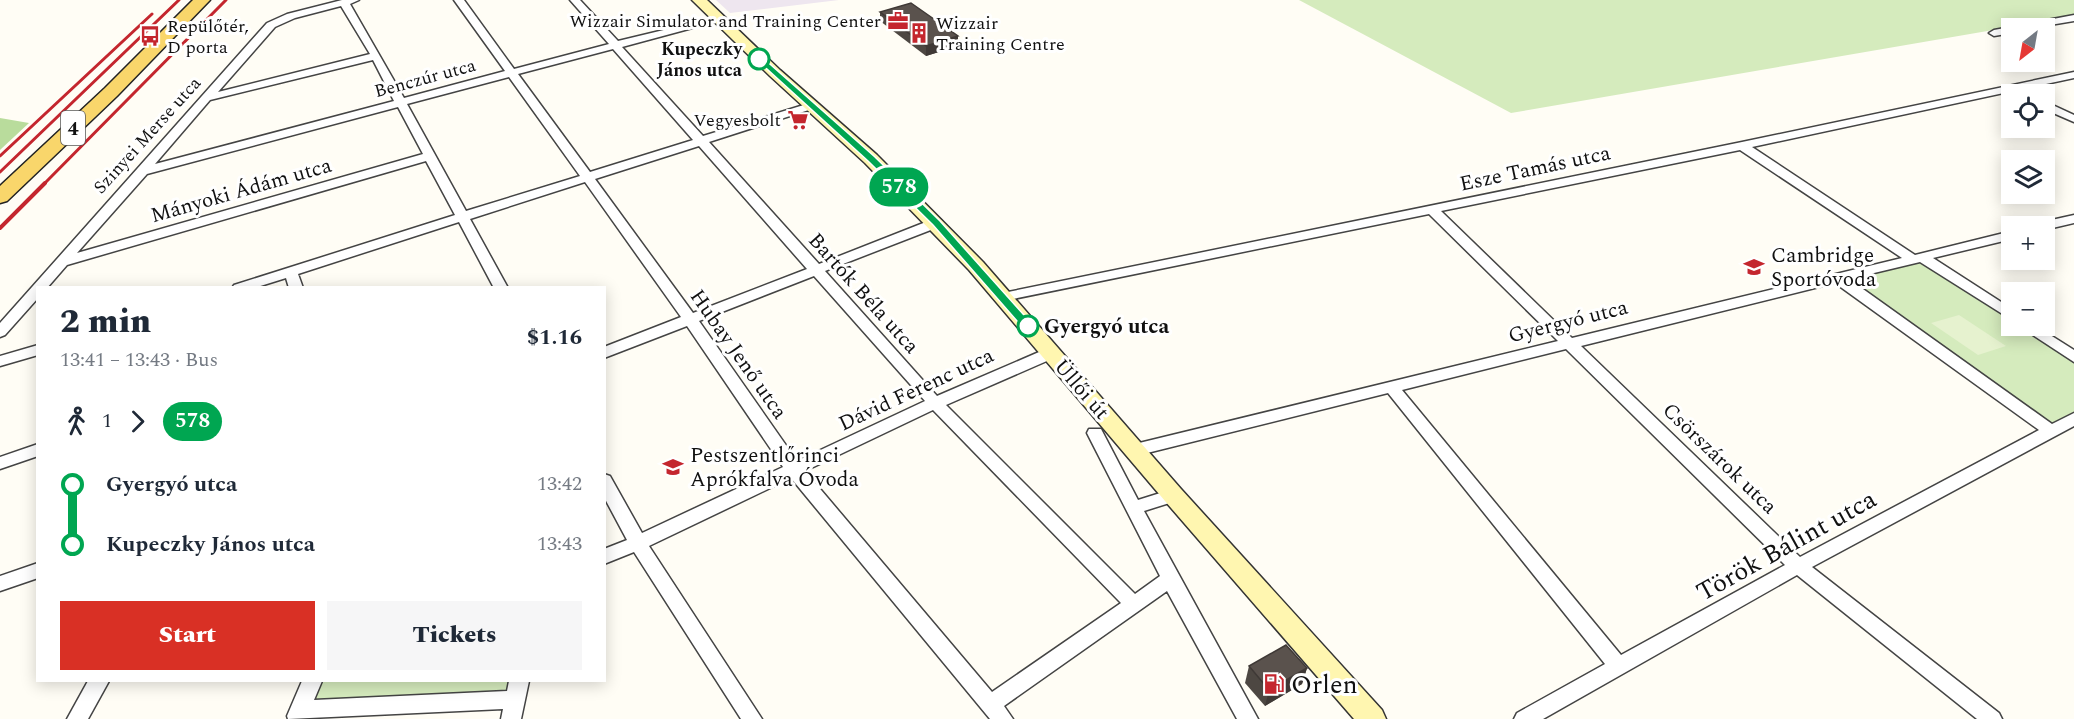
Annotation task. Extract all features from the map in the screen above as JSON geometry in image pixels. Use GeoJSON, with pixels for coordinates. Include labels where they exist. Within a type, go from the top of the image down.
{"type":"FeatureCollection","features":[{"type":"Feature","properties":{"kind":"main road","name":"4"},"geometry":{"type":"LineString","coordinates":[[0,185],[193,0]]}},
{"type":"Feature","properties":{"kind":"main road","name":"4"},"geometry":{"type":"LineString","coordinates":[[0,197],[202,0]]}},
{"type":"Feature","properties":{"kind":"main road","name":"Üllői út"},"geometry":{"type":"LineString","coordinates":[[699,0],[811,106],[871,159],[936,223],[1372,719]]}},
{"type":"Feature","properties":{"kind":"street","name":"Hubay Jenő utca"},"geometry":{"type":"LineString","coordinates":[[459,0],[690,320],[794,470],[997,711]]}},
{"type":"Feature","properties":{"kind":"street","name":"Bartók Béla utca"},"geometry":{"type":"LineString","coordinates":[[575,0],[935,403],[1133,604]]}},
{"type":"Feature","properties":{"kind":"street","name":"Szinyei Merse utca"},"geometry":{"type":"LineString","coordinates":[[41,286],[272,25],[291,16],[349,1]]}},
{"type":"Feature","properties":{"kind":"street"},"geometry":{"type":"LineString","coordinates":[[349,1],[376,56],[500,286]]}},
{"type":"Feature","properties":{"kind":"street","name":"Benczúr utca"},"geometry":{"type":"LineString","coordinates":[[142,171],[718,18]]}},
{"type":"Feature","properties":{"kind":"street"},"geometry":{"type":"LineString","coordinates":[[2055,21],[2074,18]]}},
{"type":"Feature","properties":{"kind":"street"},"geometry":{"type":"LineString","coordinates":[[1994,33],[2001,32]]}},
{"type":"Feature","properties":{"kind":"street"},"geometry":{"type":"LineString","coordinates":[[207,98],[376,56]]}},
{"type":"Feature","properties":{"kind":"street","name":"Esze Tamás utca"},"geometry":{"type":"LineString","coordinates":[[2032,84],[2074,75]]}},
{"type":"Feature","properties":{"kind":"street","name":"Esze Tamás utca"},"geometry":{"type":"LineString","coordinates":[[1003,297],[1742,146],[2001,91]]}},
{"type":"Feature","properties":{"kind":"street"},"geometry":{"type":"LineString","coordinates":[[246,286],[811,106]]}},
{"type":"Feature","properties":{"kind":"street"},"geometry":{"type":"LineString","coordinates":[[2055,110],[2074,119]]}},
{"type":"Feature","properties":{"kind":"street"},"geometry":{"type":"LineString","coordinates":[[1742,146],[2001,309]]}},
{"type":"Feature","properties":{"kind":"street","name":"Mányoki Ádám utca"},"geometry":{"type":"LineString","coordinates":[[62,262],[430,156]]}},
{"type":"Feature","properties":{"kind":"street","name":"Csörszárok utca"},"geometry":{"type":"LineString","coordinates":[[1432,210],[1798,566],[1992,719]]}},
{"type":"Feature","properties":{"kind":"street"},"geometry":{"type":"LineString","coordinates":[[2055,223],[2074,219]]}},
{"type":"Feature","properties":{"kind":"street"},"geometry":{"type":"LineString","coordinates":[[606,351],[936,223]]}},
{"type":"Feature","properties":{"kind":"street","name":"Gyergyó utca"},"geometry":{"type":"LineString","coordinates":[[1135,450],[2001,238]]}},
{"type":"Feature","properties":{"kind":"street"},"geometry":{"type":"LineString","coordinates":[[291,272],[295,286]]}},
{"type":"Feature","properties":{"kind":"street"},"geometry":{"type":"LineString","coordinates":[[1838,278],[2051,431]]}},
{"type":"Feature","properties":{"kind":"street","name":"Szinyei Merse utca"},"geometry":{"type":"LineString","coordinates":[[0,332],[36,291]]}},
{"type":"Feature","properties":{"kind":"street"},"geometry":{"type":"LineString","coordinates":[[2041,336],[2074,357]]}},
{"type":"Feature","properties":{"kind":"street"},"geometry":{"type":"LineString","coordinates":[[0,362],[36,351]]}},
{"type":"Feature","properties":{"kind":"street","name":"Dávid Ferenc utca"},"geometry":{"type":"LineString","coordinates":[[606,556],[935,403],[1051,353]]}},
{"type":"Feature","properties":{"kind":"street"},"geometry":{"type":"LineString","coordinates":[[1390,386],[1618,666]]}},
{"type":"Feature","properties":{"kind":"street","name":"Török Bálint utca"},"geometry":{"type":"LineString","coordinates":[[1524,719],[1798,566],[2074,419]]}},
{"type":"Feature","properties":{"kind":"street"},"geometry":{"type":"LineString","coordinates":[[1095,433],[1170,579],[1248,719]]}},
{"type":"Feature","properties":{"kind":"street"},"geometry":{"type":"LineString","coordinates":[[0,463],[36,451]]}},
{"type":"Feature","properties":{"kind":"street"},"geometry":{"type":"LineString","coordinates":[[606,484],[638,543],[752,719]]}},
{"type":"Feature","properties":{"kind":"street"},"geometry":{"type":"LineString","coordinates":[[1135,507],[1173,495]]}},
{"type":"Feature","properties":{"kind":"street"},"geometry":{"type":"LineString","coordinates":[[0,584],[36,571]]}},
{"type":"Feature","properties":{"kind":"street"},"geometry":{"type":"LineString","coordinates":[[997,711],[1133,604],[1170,579]]}},
{"type":"Feature","properties":{"kind":"street"},"geometry":{"type":"LineString","coordinates":[[77,719],[98,682]]}},
{"type":"Feature","properties":{"kind":"street"},"geometry":{"type":"LineString","coordinates":[[312,682],[298,715],[514,707]]}},
{"type":"Feature","properties":{"kind":"shaded area"},"geometry":{"type":"Polygon","coordinates":[[[716,0],[839,0],[730,13],[716,0]]]}},
{"type":"Feature","properties":{"kind":"green space"},"geometry":{"type":"Polygon","coordinates":[[[1299,0],[2074,0],[2074,16],[2055,19],[2001,18],[2001,29],[1511,113],[1299,0]]]}},
{"type":"Feature","properties":{"kind":"green space"},"geometry":{"type":"Polygon","coordinates":[[[0,118],[29,123],[0,150],[0,118]]]}},
{"type":"Feature","properties":{"kind":"green space"},"geometry":{"type":"Polygon","coordinates":[[[1923,258],[2001,309],[2001,336],[2041,336],[2074,357],[2074,419],[2051,431],[1838,278],[1923,258]]]}},
{"type":"Feature","properties":{"kind":"green space"},"geometry":{"type":"Polygon","coordinates":[[[1959,315],[2006,346],[1978,355],[1931,323],[1959,315]]]}},
{"type":"Feature","properties":{"kind":"green space"},"geometry":{"type":"Polygon","coordinates":[[[312,682],[519,682],[516,699],[300,710],[312,682]]]}},
{"type":"Feature","properties":{"kind":"building"},"geometry":{"type":"Polygon","coordinates":[[[911,3],[958,36],[926,46],[880,12],[911,3]]]}},
{"type":"Feature","properties":{"kind":"building"},"geometry":{"type":"Polygon","coordinates":[[[1286,645],[1307,668],[1269,690],[1249,666],[1286,645]]]}},
{"type":"Feature","properties":{"kind":"railway"},"geometry":{"type":"LineString","coordinates":[[0,172],[179,0]]}},
{"type":"Feature","properties":{"kind":"railway"},"geometry":{"type":"LineString","coordinates":[[43,185],[226,0]]}},
{"type":"Feature","properties":{"kind":"railway"},"geometry":{"type":"LineString","coordinates":[[0,156],[152,14]]}},
{"type":"Feature","properties":{"kind":"railway"},"geometry":{"type":"LineString","coordinates":[[0,228],[43,185]]}},
{"type":"Feature","properties":{"kind":"bus line","name":"578"},"geometry":{"type":"LineString","coordinates":[[759,59],[871,159],[936,223],[1028,326]]}},
{"type":"Feature","properties":{"kind":"place","name":"Wizzair Simulator and Training Center"},"geometry":{"type":"Point","coordinates":[898,21]}},
{"type":"Feature","properties":{"kind":"place","name":"Wizzair Training Centre"},"geometry":{"type":"Point","coordinates":[919,33]}},
{"type":"Feature","properties":{"kind":"place","name":"Repülőtér, D porta"},"geometry":{"type":"Point","coordinates":[150,36]}},
{"type":"Feature","properties":{"kind":"place","name":"Kupeczky János utca"},"geometry":{"type":"Point","coordinates":[759,59]}},
{"type":"Feature","properties":{"kind":"place","name":"Vegyesbolt"},"geometry":{"type":"Point","coordinates":[798,120]}},
{"type":"Feature","properties":{"kind":"place","name":"Cambridge Sportóvoda"},"geometry":{"type":"Point","coordinates":[1754,267]}},
{"type":"Feature","properties":{"kind":"place","name":"Gyergyó utca"},"geometry":{"type":"Point","coordinates":[1028,326]}},
{"type":"Feature","properties":{"kind":"place","name":"Pestszentlőrinci Aprókfalva Óvoda"},"geometry":{"type":"Point","coordinates":[673,467]}},
{"type":"Feature","properties":{"kind":"place","name":"Orlen"},"geometry":{"type":"Point","coordinates":[1274,684]}}]}
